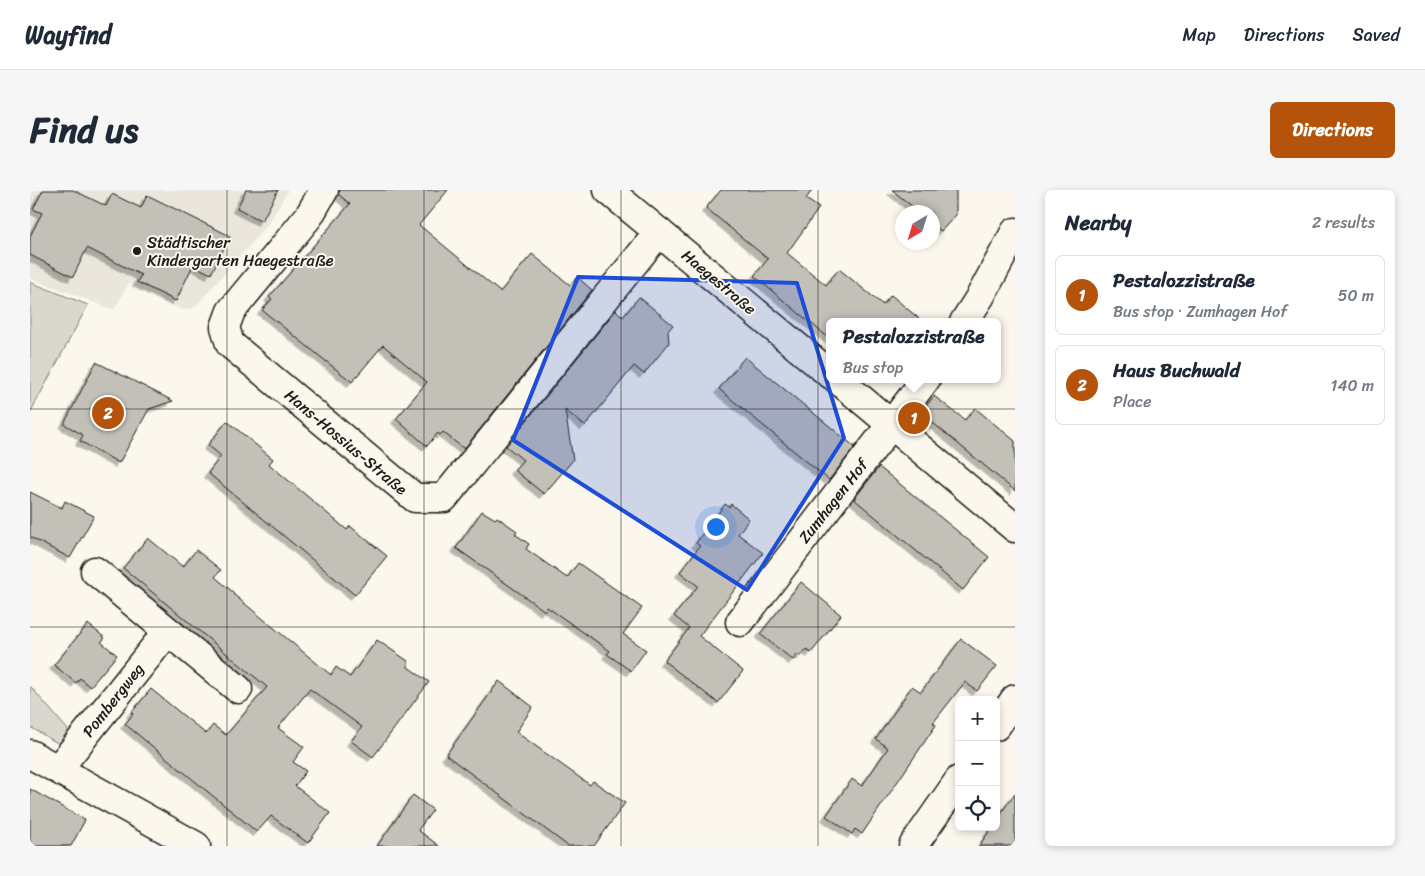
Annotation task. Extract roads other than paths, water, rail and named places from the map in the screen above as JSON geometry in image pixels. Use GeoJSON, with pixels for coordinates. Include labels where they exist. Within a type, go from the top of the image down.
{"type":"FeatureCollection","features":[{"type":"Feature","properties":{"kind":"street","name":"Hans-Hossius-Straße"},"geometry":{"type":"LineString","coordinates":[[324,190],[309,216],[231,311],[225,327],[230,344],[415,498],[444,498],[659,232]]}},
{"type":"Feature","properties":{"kind":"street","name":"Haegestraße"},"geometry":{"type":"LineString","coordinates":[[608,190],[826,371]]}},
{"type":"Feature","properties":{"kind":"street"},"geometry":{"type":"LineString","coordinates":[[967,318],[1015,232]]}},
{"type":"Feature","properties":{"kind":"street"},"geometry":{"type":"LineString","coordinates":[[842,383],[1015,528]]}},
{"type":"Feature","properties":{"kind":"street","name":"Zumhagen Hof"},"geometry":{"type":"LineString","coordinates":[[740,622],[923,383]]}},
{"type":"Feature","properties":{"kind":"street"},"geometry":{"type":"LineString","coordinates":[[95,571],[238,689]]}},
{"type":"Feature","properties":{"kind":"street","name":"Pombergweg"},"geometry":{"type":"LineString","coordinates":[[58,769],[168,632]]}},
{"type":"Feature","properties":{"kind":"street"},"geometry":{"type":"LineString","coordinates":[[1000,720],[1015,699]]}},
{"type":"Feature","properties":{"kind":"street"},"geometry":{"type":"LineString","coordinates":[[30,754],[196,846]]}},
{"type":"Feature","properties":{"kind":"street"},"geometry":{"type":"LineString","coordinates":[[913,846],[955,786]]}},
{"type":"Feature","properties":{"kind":"place","name":"Städtischer Kindergarten Haegestraße"},"geometry":{"type":"Point","coordinates":[137,251]}},
{"type":"Feature","properties":{"kind":"place","name":"Haus Buchwald"},"geometry":{"type":"Point","coordinates":[108,413]}},
{"type":"Feature","properties":{"kind":"place","name":"Pestalozzistraße"},"geometry":{"type":"Point","coordinates":[914,418]}}]}
